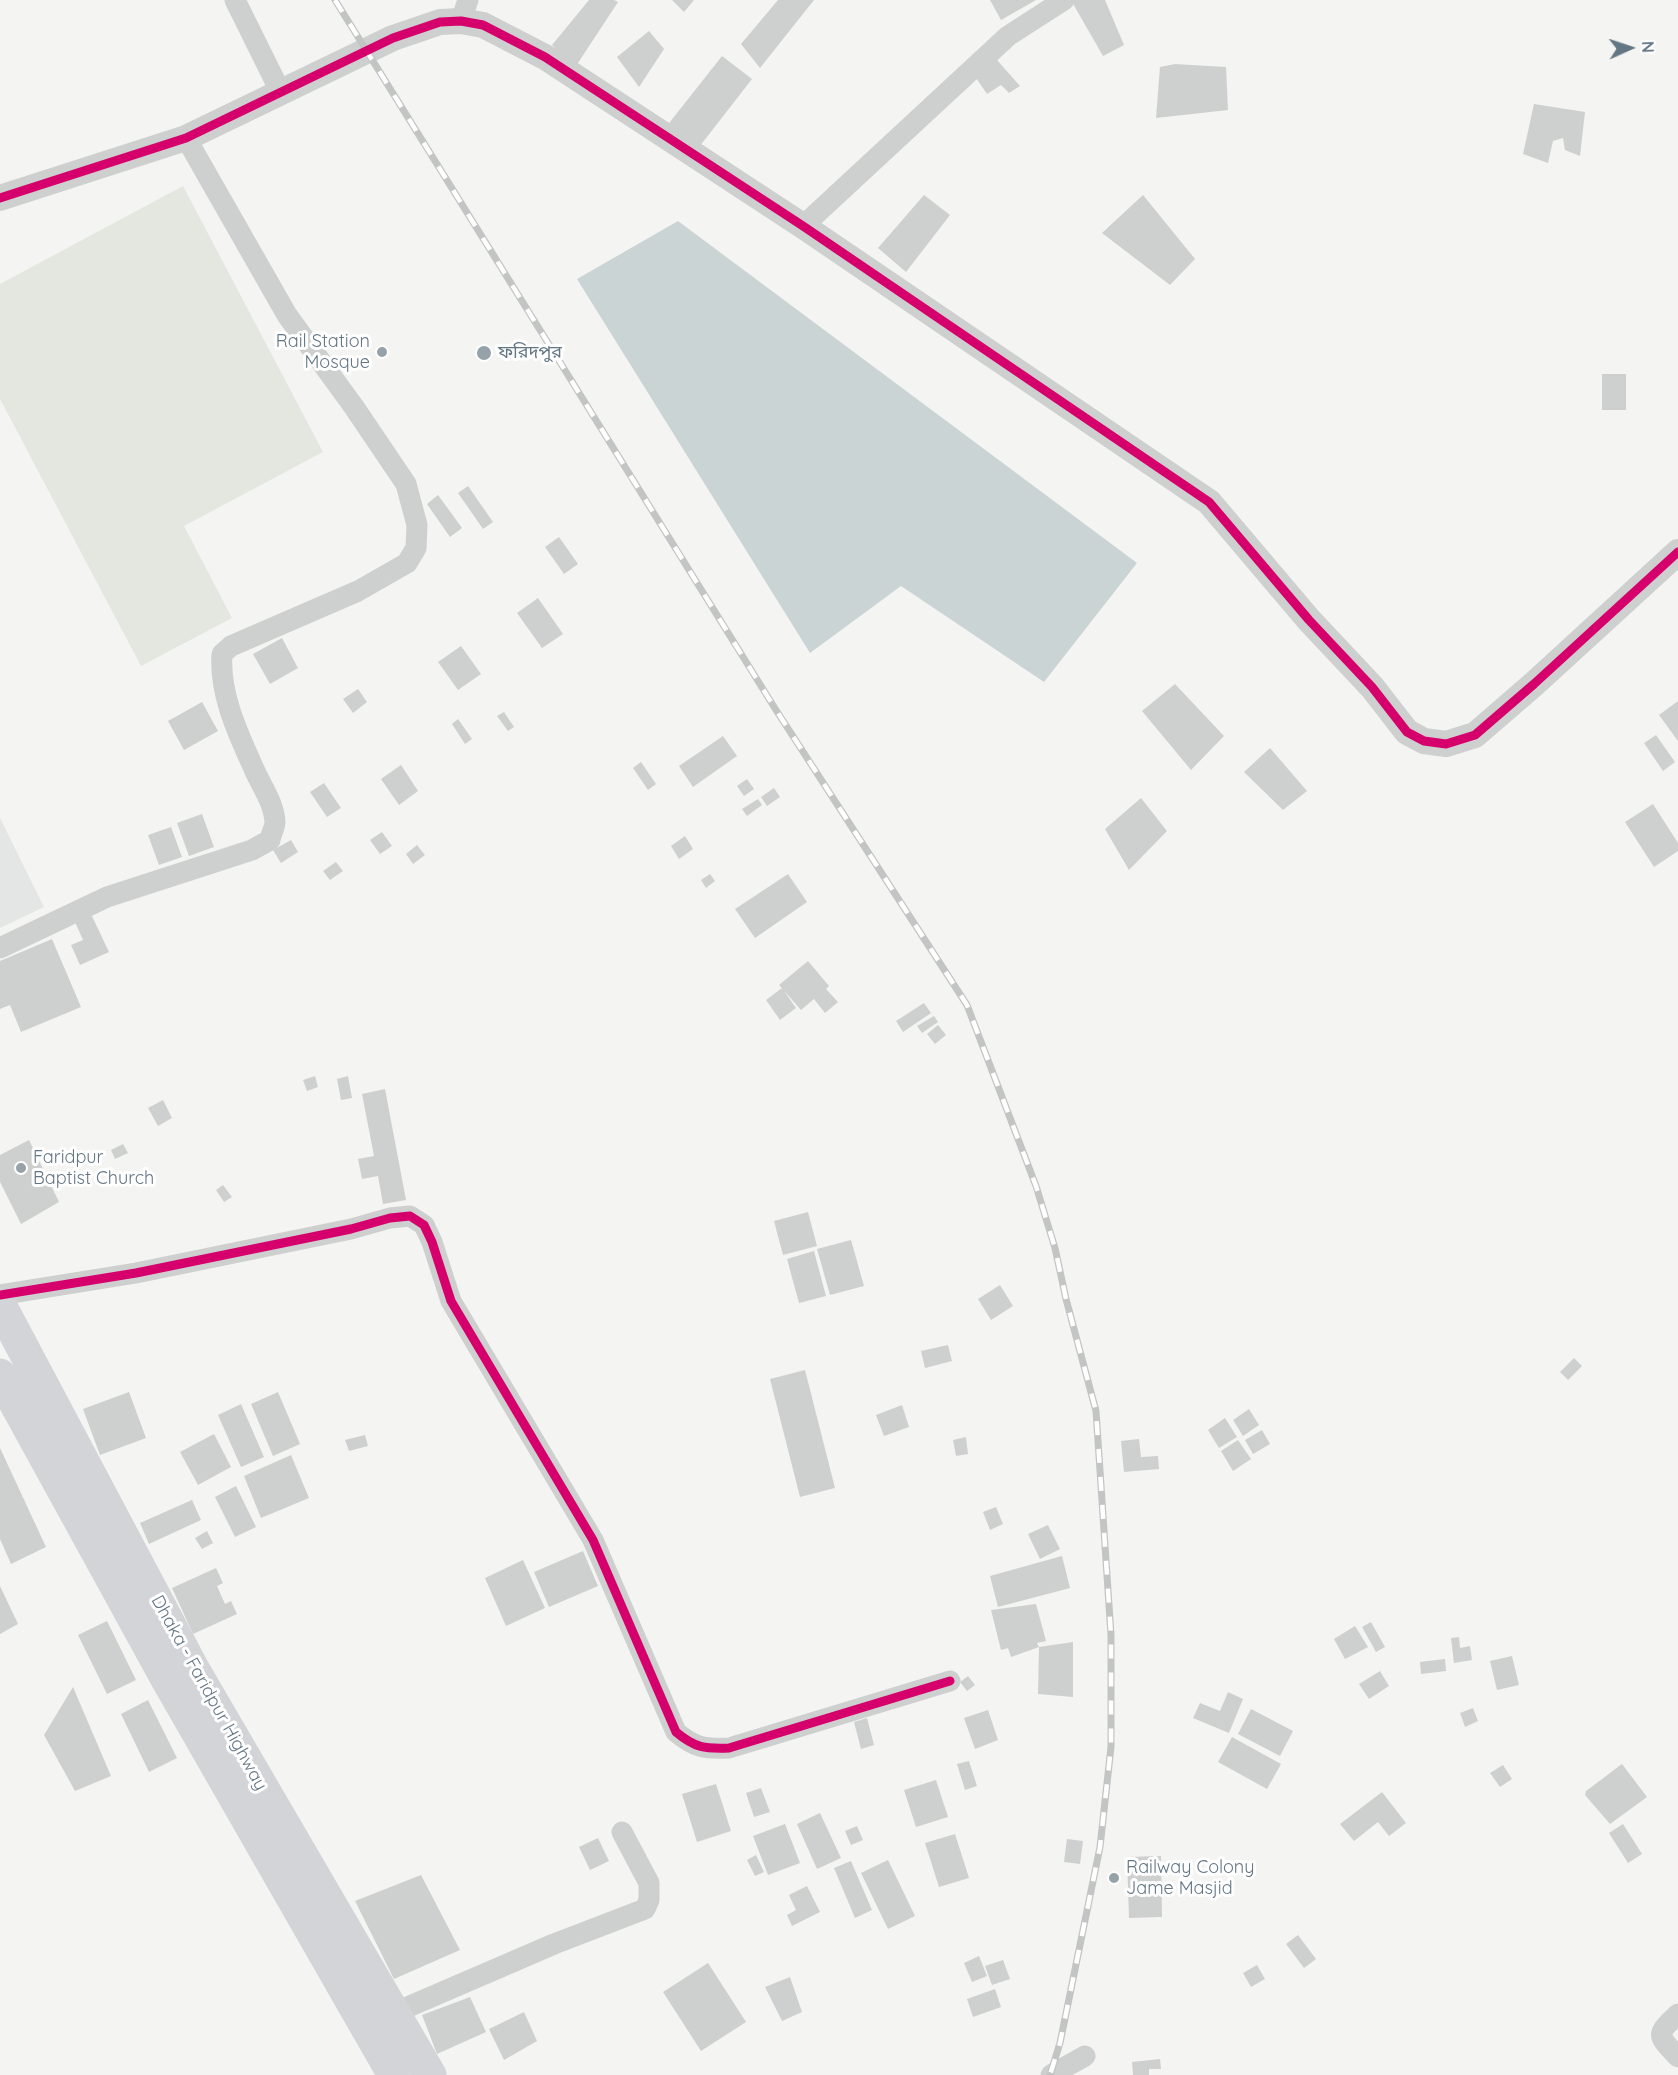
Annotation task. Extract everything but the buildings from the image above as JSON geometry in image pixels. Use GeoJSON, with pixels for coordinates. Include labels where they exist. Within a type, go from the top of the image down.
{"type":"FeatureCollection","features":[{"type":"Feature","properties":{"kind":"highway","name":"Dhaka - Faridpur Highway"},"geometry":{"type":"LineString","coordinates":[[0,1305],[353,1975],[394,2075]]}},
{"type":"Feature","properties":{"kind":"highway","name":"Dhaka - Faridpur Highway"},"geometry":{"type":"LineString","coordinates":[[0,1375],[173,1689],[353,1975],[394,2013],[430,2075]]}},
{"type":"Feature","properties":{"kind":"street"},"geometry":{"type":"LineString","coordinates":[[235,0],[281,93]]}},
{"type":"Feature","properties":{"kind":"street"},"geometry":{"type":"LineString","coordinates":[[803,226],[1008,36],[1064,0]]}},
{"type":"Feature","properties":{"kind":"street"},"geometry":{"type":"LineString","coordinates":[[0,198],[186,138],[345,60],[393,38],[440,22],[465,10],[483,25],[545,57],[803,226],[1209,502],[1309,620],[1372,687],[1407,732],[1424,741],[1446,744],[1475,735],[1678,552]]}},
{"type":"Feature","properties":{"kind":"street"},"geometry":{"type":"LineString","coordinates":[[0,948],[107,897],[252,850],[270,840],[275,822],[269,800],[254,770],[225,696],[221,667],[222,654],[231,646],[358,591],[406,563],[416,548],[417,525],[406,484],[354,407],[287,315],[186,138]]}},
{"type":"Feature","properties":{"kind":"street"},"geometry":{"type":"LineString","coordinates":[[0,1295],[136,1273],[351,1229],[390,1218],[410,1216],[424,1225],[432,1242],[451,1301],[593,1540],[676,1732],[689,1743],[705,1749],[729,1748],[950,1681]]}},
{"type":"Feature","properties":{"kind":"street"},"geometry":{"type":"LineString","coordinates":[[394,2013],[554,1944],[645,1909],[649,1900],[649,1883],[622,1832]]}},
{"type":"Feature","properties":{"kind":"street"},"geometry":{"type":"LineString","coordinates":[[1678,2014],[1660,2033],[1662,2040],[1678,2056]]}},
{"type":"Feature","properties":{"kind":"street"},"geometry":{"type":"LineString","coordinates":[[1051,2075],[1085,2056]]}},
{"type":"Feature","properties":{"kind":"shaded area"},"geometry":{"type":"Polygon","coordinates":[[[183,186],[323,452],[184,526],[232,618],[141,666],[0,399],[0,284],[183,186]]]}},
{"type":"Feature","properties":{"kind":"shaded area"},"geometry":{"type":"Polygon","coordinates":[[[678,221],[1137,563],[1044,682],[901,586],[810,653],[577,279],[678,221]]]}},
{"type":"Feature","properties":{"kind":"shaded area"},"geometry":{"type":"Polygon","coordinates":[[[0,818],[44,907],[0,928],[0,818]]]}},
{"type":"Feature","properties":{"kind":"railway"},"geometry":{"type":"LineString","coordinates":[[335,0],[776,710],[967,1005],[1036,1186],[1055,1248],[1096,1411],[1111,1635],[1111,1747],[1100,1847],[1060,2043],[1050,2075]]}},
{"type":"Feature","properties":{"kind":"cycle path"},"geometry":{"type":"LineString","coordinates":[[0,198],[186,138],[393,38],[440,22],[461,21],[483,25],[545,57],[803,226],[1209,502],[1309,620],[1372,687],[1407,732],[1424,741],[1446,744],[1475,735],[1678,552]]}},
{"type":"Feature","properties":{"kind":"cycle path"},"geometry":{"type":"LineString","coordinates":[[0,1295],[136,1273],[351,1229],[390,1218],[410,1216],[424,1225],[432,1242],[451,1301],[593,1540],[676,1732],[701,1746],[729,1748],[950,1681]]}},
{"type":"Feature","properties":{"kind":"place","name":"Rail Station Mosque"},"geometry":{"type":"Point","coordinates":[382,352]}},
{"type":"Feature","properties":{"kind":"place","name":"ফরিদপুর"},"geometry":{"type":"Point","coordinates":[484,353]}},
{"type":"Feature","properties":{"kind":"place","name":"Faridpur Baptist Church"},"geometry":{"type":"Point","coordinates":[21,1168]}},
{"type":"Feature","properties":{"kind":"place","name":"Railway Colony Jame Masjid"},"geometry":{"type":"Point","coordinates":[1114,1878]}}]}
